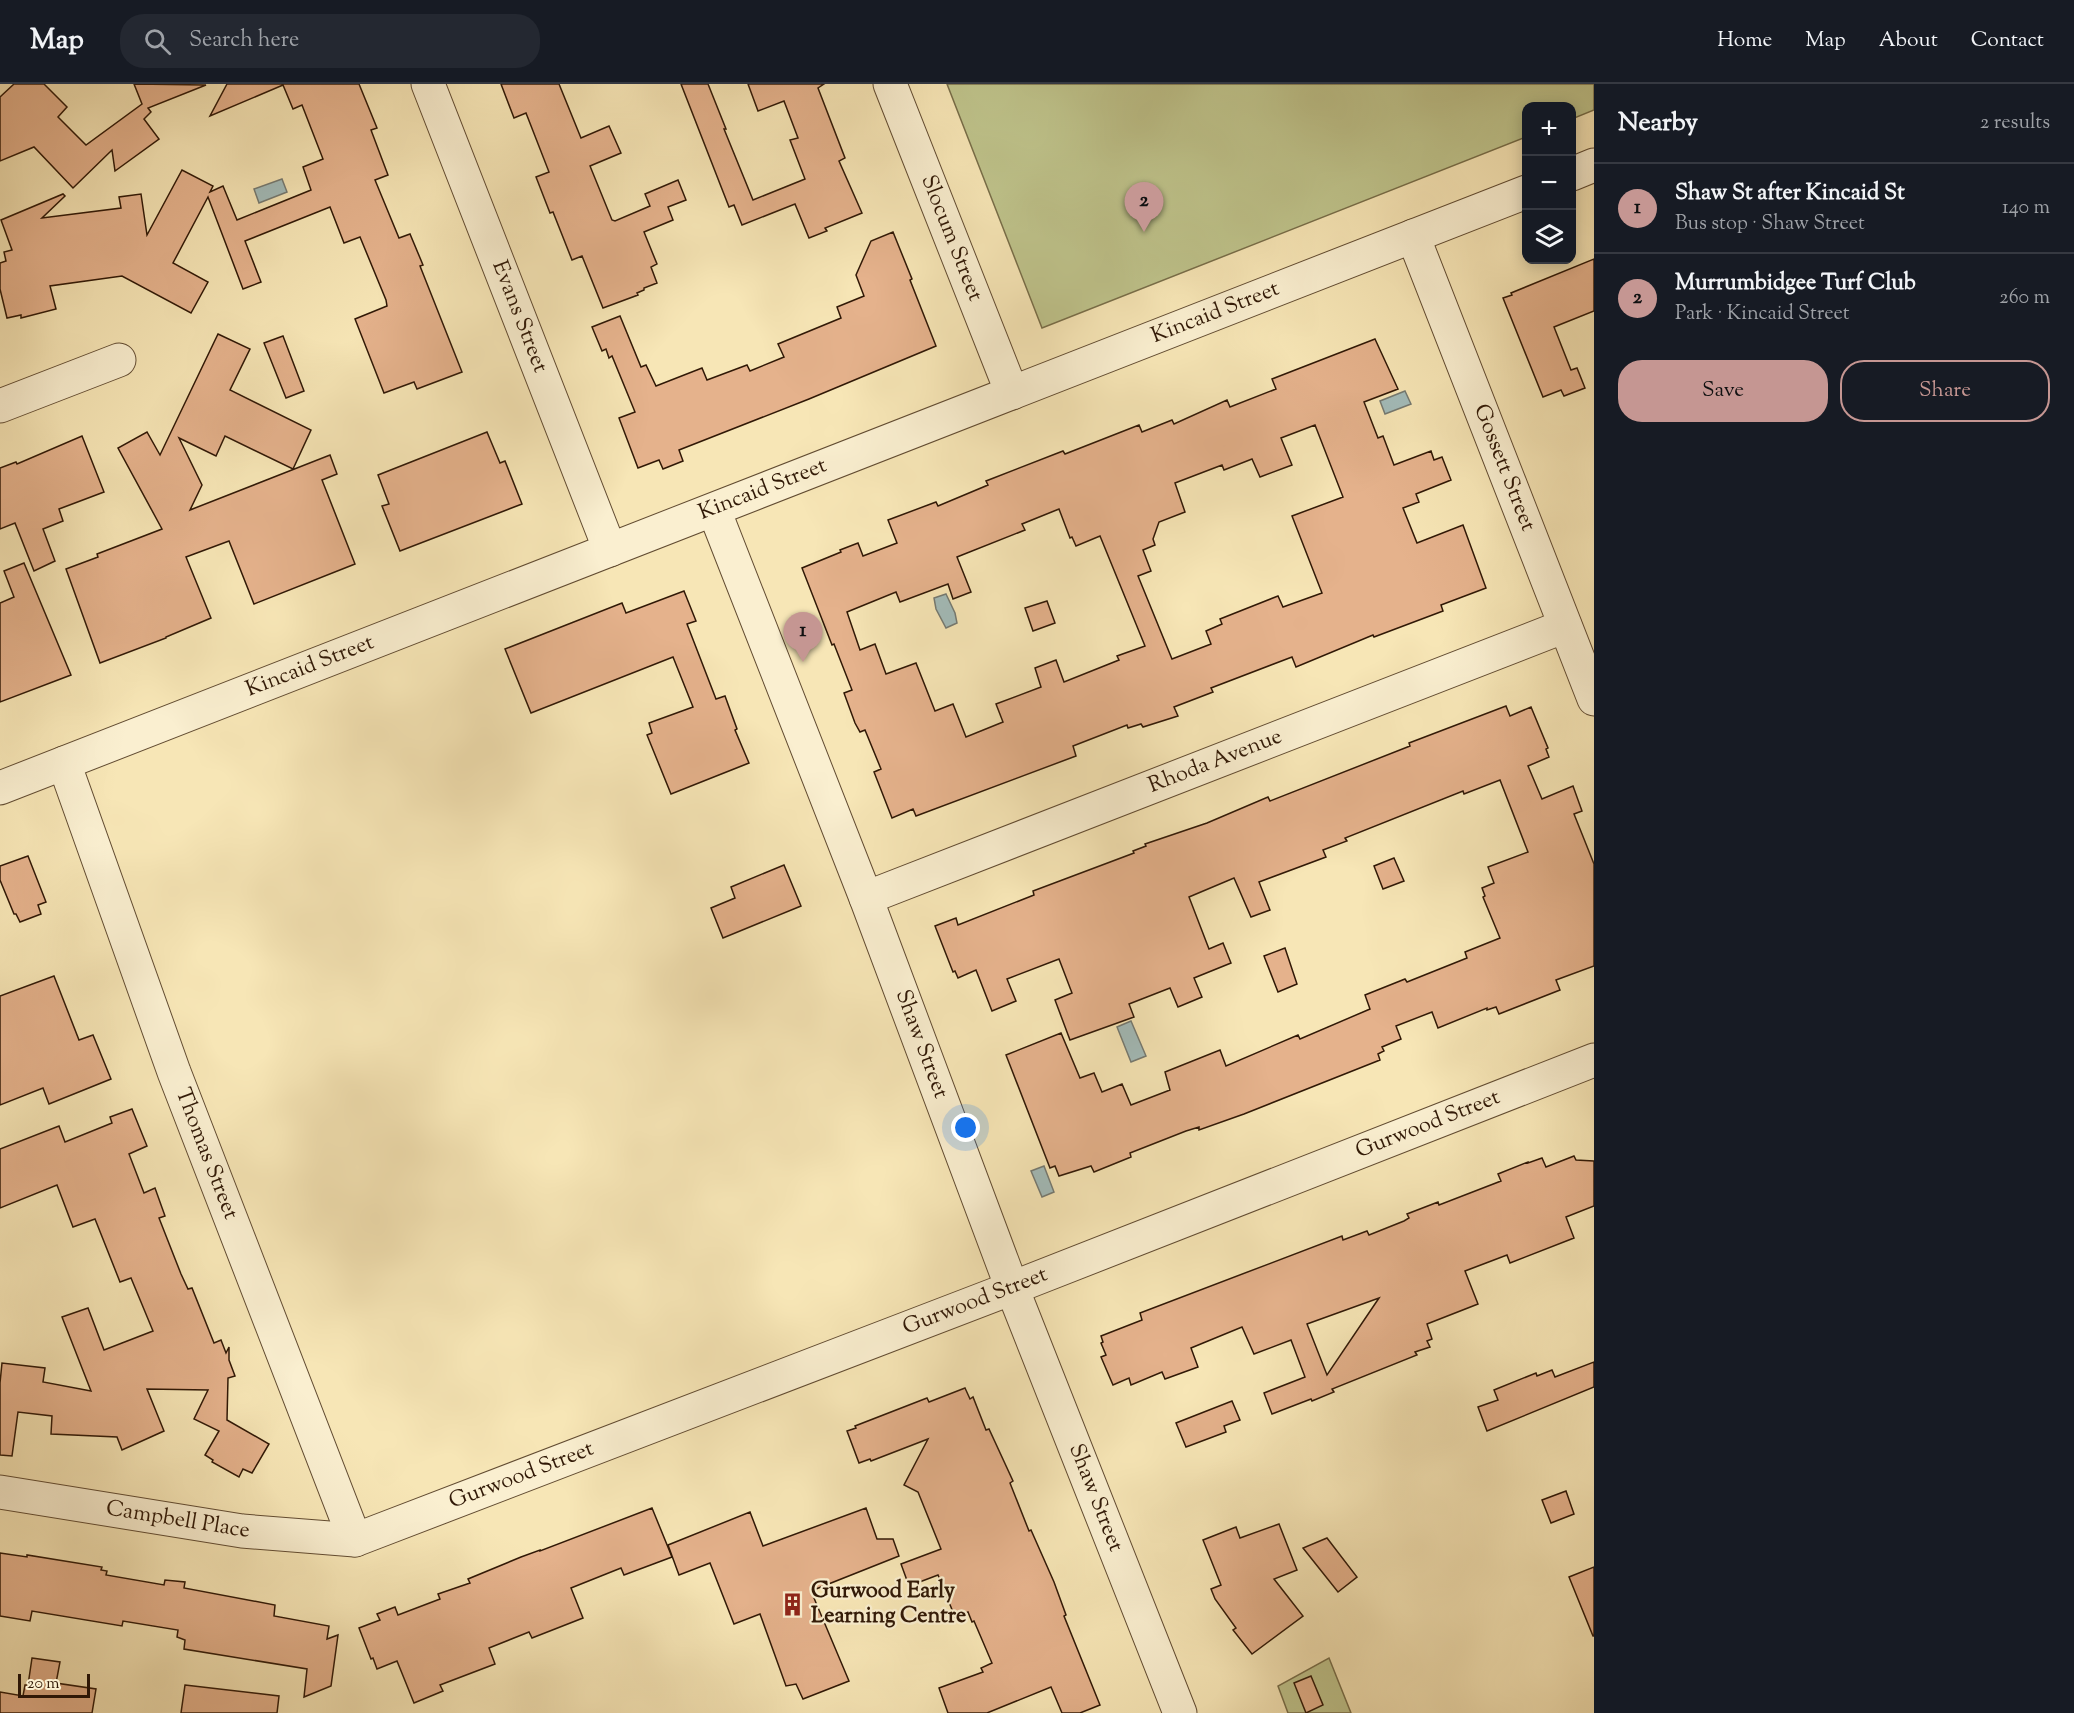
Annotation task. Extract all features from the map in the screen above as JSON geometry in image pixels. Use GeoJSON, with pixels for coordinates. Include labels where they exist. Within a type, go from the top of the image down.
{"type":"FeatureCollection","features":[{"type":"Feature","properties":{"kind":"street","name":"Evans Street"},"geometry":{"type":"LineString","coordinates":[[428,84],[610,550]]}},
{"type":"Feature","properties":{"kind":"street","name":"Slocum Street"},"geometry":{"type":"LineString","coordinates":[[890,84],[1012,393]]}},
{"type":"Feature","properties":{"kind":"street"},"geometry":{"type":"LineString","coordinates":[[1576,172],[1594,165]]}},
{"type":"Feature","properties":{"kind":"street","name":"Kincaid Street"},"geometry":{"type":"LineString","coordinates":[[0,788],[1522,194]]}},
{"type":"Feature","properties":{"kind":"street","name":"Gossett Street"},"geometry":{"type":"LineString","coordinates":[[1413,236],[1594,699]]}},
{"type":"Feature","properties":{"kind":"street"},"geometry":{"type":"LineString","coordinates":[[0,406],[119,360]]}},
{"type":"Feature","properties":{"kind":"street","name":"Shaw Street"},"geometry":{"type":"LineString","coordinates":[[714,510],[866,898],[1012,1288],[1180,1713]]}},
{"type":"Feature","properties":{"kind":"street","name":"Rhoda Avenue"},"geometry":{"type":"LineString","coordinates":[[866,898],[1565,626]]}},
{"type":"Feature","properties":{"kind":"street","name":"Thomas Street"},"geometry":{"type":"LineString","coordinates":[[64,763],[174,1072],[355,1540]]}},
{"type":"Feature","properties":{"kind":"street","name":"Gurwood Street"},"geometry":{"type":"LineString","coordinates":[[355,1540],[1012,1288],[1594,1060]]}},
{"type":"Feature","properties":{"kind":"street","name":"Campbell Place"},"geometry":{"type":"LineString","coordinates":[[0,1492],[242,1531],[355,1540]]}},
{"type":"Feature","properties":{"kind":"green space"},"geometry":{"type":"Polygon","coordinates":[[[947,84],[1594,84],[1594,110],[1576,117],[1576,102],[1522,102],[1522,139],[1042,328],[947,84]]]}},
{"type":"Feature","properties":{"kind":"green space"},"geometry":{"type":"Polygon","coordinates":[[[1329,1658],[1351,1713],[1288,1713],[1278,1686],[1329,1658]]]}},
{"type":"Feature","properties":{"kind":"water"},"geometry":{"type":"Polygon","coordinates":[[[282,179],[287,192],[259,203],[254,189],[282,179]]]}},
{"type":"Feature","properties":{"kind":"water"},"geometry":{"type":"Polygon","coordinates":[[[1405,391],[1411,404],[1385,414],[1380,401],[1405,391]]]}},
{"type":"Feature","properties":{"kind":"water"},"geometry":{"type":"Polygon","coordinates":[[[946,594],[957,623],[946,628],[936,609],[934,598],[946,594]]]}},
{"type":"Feature","properties":{"kind":"water"},"geometry":{"type":"Polygon","coordinates":[[[1131,1021],[1146,1056],[1131,1062],[1117,1027],[1131,1021]]]}},
{"type":"Feature","properties":{"kind":"water"},"geometry":{"type":"Polygon","coordinates":[[[1044,1166],[1054,1192],[1042,1197],[1031,1171],[1044,1166]]]}},
{"type":"Feature","properties":{"kind":"building"},"geometry":{"type":"Polygon","coordinates":[[[14,84],[44,84],[67,107],[58,117],[86,145],[142,104],[134,84],[206,85],[148,108],[151,112],[144,119],[159,139],[115,171],[112,150],[73,188],[34,147],[0,161],[0,97],[14,84]]]}},
{"type":"Feature","properties":{"kind":"building"},"geometry":{"type":"Polygon","coordinates":[[[227,84],[359,84],[377,128],[371,130],[388,175],[375,180],[399,238],[410,234],[423,265],[420,266],[462,372],[417,389],[414,382],[384,393],[355,319],[387,306],[386,300],[360,237],[344,243],[330,207],[245,241],[261,282],[243,289],[208,197],[173,263],[208,282],[191,313],[122,276],[50,286],[56,309],[21,318],[21,315],[7,318],[0,289],[0,263],[6,261],[4,252],[12,250],[1,220],[63,194],[65,196],[42,218],[121,208],[119,197],[141,194],[147,235],[182,170],[213,186],[210,192],[223,186],[237,220],[311,190],[303,167],[323,159],[302,105],[293,109],[283,85],[210,116],[227,84]]]}},
{"type":"Feature","properties":{"kind":"building"},"geometry":{"type":"Polygon","coordinates":[[[501,84],[559,84],[581,138],[609,126],[621,153],[590,166],[612,220],[615,221],[650,206],[645,194],[678,180],[686,200],[668,207],[673,220],[644,232],[657,264],[651,267],[657,283],[644,288],[637,293],[638,295],[603,308],[582,256],[572,260],[553,212],[550,213],[536,177],[549,172],[526,113],[514,118],[501,84]]]}},
{"type":"Feature","properties":{"kind":"building"},"geometry":{"type":"Polygon","coordinates":[[[681,84],[708,84],[753,200],[805,179],[790,140],[798,138],[784,101],[758,111],[748,84],[824,84],[818,88],[845,158],[839,161],[862,213],[825,228],[827,231],[809,238],[795,204],[742,225],[734,205],[729,207],[681,84]]]}},
{"type":"Feature","properties":{"kind":"building"},"geometry":{"type":"Polygon","coordinates":[[[893,232],[936,346],[679,450],[683,461],[663,469],[659,460],[638,468],[619,418],[635,412],[612,356],[609,358],[606,349],[602,351],[592,327],[620,316],[641,367],[646,365],[656,386],[702,368],[707,380],[747,365],[750,371],[784,357],[778,344],[841,318],[837,307],[864,296],[856,275],[871,241],[893,232]]]}},
{"type":"Feature","properties":{"kind":"building"},"geometry":{"type":"Polygon","coordinates":[[[1594,259],[1594,311],[1554,327],[1571,370],[1577,368],[1585,388],[1564,396],[1561,390],[1543,397],[1503,298],[1594,259]]]}},
{"type":"Feature","properties":{"kind":"building"},"geometry":{"type":"Polygon","coordinates":[[[218,334],[250,349],[230,390],[311,430],[293,469],[225,436],[216,456],[179,438],[202,485],[190,510],[330,455],[337,474],[322,480],[355,564],[254,604],[229,541],[186,557],[211,618],[100,663],[66,569],[98,557],[97,554],[162,529],[118,448],[147,432],[160,455],[218,334]]]}},
{"type":"Feature","properties":{"kind":"building"},"geometry":{"type":"Polygon","coordinates":[[[283,336],[304,391],[286,398],[264,343],[283,336]]]}},
{"type":"Feature","properties":{"kind":"building"},"geometry":{"type":"Polygon","coordinates":[[[1375,339],[1398,389],[1364,402],[1378,438],[1383,436],[1394,465],[1431,451],[1434,460],[1442,457],[1451,480],[1416,494],[1419,502],[1403,508],[1417,543],[1463,525],[1486,588],[1441,605],[1443,611],[1374,637],[1373,635],[1296,667],[1292,657],[1211,688],[1213,692],[1174,707],[1178,716],[1143,727],[1141,724],[1128,728],[1127,725],[1073,746],[1076,756],[916,816],[913,809],[892,818],[874,772],[881,769],[865,730],[860,732],[855,723],[844,693],[852,690],[802,568],[858,543],[863,556],[897,543],[888,520],[936,502],[938,506],[988,485],[986,481],[1139,425],[1142,432],[1172,420],[1174,424],[1227,400],[1230,407],[1276,389],[1272,379],[1375,339]],[[1315,425],[1281,438],[1292,465],[1260,477],[1252,459],[1224,470],[1222,465],[1175,483],[1185,512],[1159,522],[1153,539],[1155,545],[1143,550],[1151,571],[1138,576],[1172,659],[1211,644],[1206,631],[1222,624],[1220,619],[1278,596],[1283,607],[1322,593],[1292,516],[1343,497],[1315,425]],[[1059,509],[1022,524],[1025,530],[957,557],[971,592],[953,599],[948,584],[900,602],[896,592],[847,612],[860,650],[875,644],[886,674],[916,663],[935,711],[953,704],[966,737],[1003,722],[996,704],[1041,687],[1035,668],[1056,660],[1064,682],[1119,660],[1117,656],[1145,646],[1100,536],[1076,546],[1072,537],[1070,538],[1059,509]]]}},
{"type":"Feature","properties":{"kind":"building"},"geometry":{"type":"Polygon","coordinates":[[[487,432],[500,463],[505,461],[522,504],[400,551],[382,506],[389,504],[378,475],[487,432]]]}},
{"type":"Feature","properties":{"kind":"building"},"geometry":{"type":"Polygon","coordinates":[[[82,436],[104,492],[59,509],[63,521],[43,529],[55,561],[34,571],[15,523],[0,529],[0,468],[16,462],[17,464],[82,436]]]}},
{"type":"Feature","properties":{"kind":"building"},"geometry":{"type":"Polygon","coordinates":[[[24,563],[71,675],[0,702],[0,603],[14,597],[4,571],[24,563]]]}},
{"type":"Feature","properties":{"kind":"building"},"geometry":{"type":"Polygon","coordinates":[[[684,591],[696,621],[687,624],[716,699],[725,696],[737,729],[735,730],[749,763],[671,794],[647,735],[652,733],[649,723],[693,707],[673,657],[531,713],[505,649],[622,603],[626,613],[684,591]]]}},
{"type":"Feature","properties":{"kind":"building"},"geometry":{"type":"Polygon","coordinates":[[[1047,601],[1055,623],[1033,631],[1025,608],[1047,601]]]}},
{"type":"Feature","properties":{"kind":"building"},"geometry":{"type":"Polygon","coordinates":[[[1506,706],[1510,716],[1531,707],[1548,748],[1546,749],[1549,757],[1528,766],[1542,799],[1573,786],[1582,811],[1574,814],[1594,864],[1594,966],[1556,980],[1560,990],[1499,1014],[1496,1007],[1487,1010],[1487,1008],[1438,1028],[1432,1012],[1396,1026],[1401,1039],[1382,1047],[1384,1051],[1378,1054],[1380,1060],[1244,1114],[1199,1130],[1199,1127],[1186,1131],[1130,1153],[1131,1157],[1094,1172],[1091,1166],[1059,1176],[1055,1166],[1050,1168],[1006,1055],[1061,1033],[1080,1078],[1094,1073],[1102,1092],[1122,1084],[1131,1105],[1170,1090],[1165,1072],[1220,1050],[1226,1066],[1298,1035],[1300,1039],[1370,1009],[1365,995],[1405,979],[1407,982],[1467,958],[1465,952],[1500,938],[1483,897],[1485,896],[1482,888],[1494,883],[1488,867],[1528,852],[1500,780],[1464,794],[1463,791],[1345,838],[1347,841],[1323,850],[1326,857],[1259,882],[1270,910],[1251,917],[1234,878],[1189,897],[1209,949],[1223,943],[1231,963],[1194,978],[1202,997],[1178,1007],[1170,988],[1129,1004],[1134,1017],[1070,1040],[1055,1000],[1072,993],[1059,959],[1007,979],[1016,1001],[992,1011],[976,970],[958,978],[955,971],[953,972],[935,926],[956,918],[958,925],[1034,895],[1033,891],[1134,853],[1133,851],[1146,846],[1145,844],[1207,823],[1268,797],[1270,801],[1410,746],[1409,743],[1506,706]]]}},
{"type":"Feature","properties":{"kind":"building"},"geometry":{"type":"Polygon","coordinates":[[[28,856],[46,902],[38,905],[41,914],[20,922],[14,914],[0,880],[0,866],[28,856]]]}},
{"type":"Feature","properties":{"kind":"building"},"geometry":{"type":"Polygon","coordinates":[[[1394,858],[1404,881],[1383,889],[1374,866],[1394,858]]]}},
{"type":"Feature","properties":{"kind":"building"},"geometry":{"type":"Polygon","coordinates":[[[784,865],[801,906],[723,938],[711,908],[735,898],[731,887],[784,865]]]}},
{"type":"Feature","properties":{"kind":"building"},"geometry":{"type":"Polygon","coordinates":[[[1285,948],[1297,984],[1278,992],[1264,956],[1285,948]]]}},
{"type":"Feature","properties":{"kind":"building"},"geometry":{"type":"Polygon","coordinates":[[[54,976],[79,1040],[93,1035],[111,1079],[49,1104],[43,1088],[0,1105],[0,996],[54,976]]]}},
{"type":"Feature","properties":{"kind":"building"},"geometry":{"type":"Polygon","coordinates":[[[132,1109],[147,1146],[129,1154],[144,1193],[155,1188],[165,1216],[159,1218],[181,1274],[188,1289],[192,1288],[214,1343],[221,1340],[226,1353],[229,1347],[229,1360],[235,1376],[228,1378],[227,1420],[269,1444],[252,1473],[243,1469],[239,1477],[212,1462],[213,1460],[205,1455],[219,1431],[194,1419],[208,1390],[147,1389],[164,1431],[122,1450],[117,1437],[51,1434],[52,1416],[18,1412],[12,1456],[0,1455],[2,1363],[45,1368],[43,1382],[91,1391],[62,1317],[88,1308],[104,1350],[153,1331],[131,1278],[120,1282],[95,1219],[73,1227],[57,1185],[0,1208],[0,1149],[59,1126],[65,1142],[112,1123],[110,1117],[132,1109]]]}},
{"type":"Feature","properties":{"kind":"building"},"geometry":{"type":"Polygon","coordinates":[[[1574,1156],[1576,1160],[1594,1161],[1594,1206],[1566,1217],[1574,1238],[1510,1263],[1507,1255],[1465,1271],[1478,1304],[1427,1324],[1432,1339],[1427,1341],[1430,1347],[1415,1352],[1417,1355],[1332,1389],[1334,1392],[1312,1401],[1311,1399],[1272,1414],[1264,1393],[1305,1377],[1291,1340],[1254,1354],[1242,1327],[1191,1348],[1198,1367],[1165,1379],[1162,1372],[1131,1385],[1129,1378],[1113,1385],[1101,1357],[1106,1355],[1101,1336],[1142,1320],[1140,1313],[1342,1236],[1343,1240],[1367,1231],[1369,1235],[1404,1221],[1409,1218],[1407,1214],[1438,1202],[1439,1205],[1501,1181],[1498,1174],[1528,1162],[1542,1158],[1546,1167],[1574,1156]],[[1379,1298],[1307,1324],[1327,1375],[1379,1298]]]}},
{"type":"Feature","properties":{"kind":"building"},"geometry":{"type":"Polygon","coordinates":[[[1594,1362],[1594,1387],[1487,1431],[1478,1407],[1498,1400],[1494,1390],[1536,1373],[1537,1376],[1552,1370],[1555,1377],[1594,1362]]]}},
{"type":"Feature","properties":{"kind":"building"},"geometry":{"type":"Polygon","coordinates":[[[965,1388],[970,1399],[973,1397],[986,1430],[989,1429],[1013,1481],[1010,1483],[1029,1531],[1031,1530],[1054,1582],[1066,1615],[1064,1616],[1100,1705],[1080,1713],[1062,1713],[1051,1687],[987,1713],[948,1713],[939,1688],[983,1672],[981,1668],[992,1663],[968,1612],[955,1617],[938,1575],[909,1586],[901,1564],[941,1549],[918,1492],[904,1485],[928,1439],[871,1461],[870,1459],[859,1463],[847,1431],[927,1398],[929,1402],[965,1388]]]}},
{"type":"Feature","properties":{"kind":"building"},"geometry":{"type":"Polygon","coordinates":[[[1232,1401],[1240,1420],[1224,1426],[1226,1432],[1186,1447],[1176,1423],[1232,1401]]]}},
{"type":"Feature","properties":{"kind":"building"},"geometry":{"type":"Polygon","coordinates":[[[1566,1491],[1574,1514],[1551,1523],[1542,1500],[1566,1491]]]}},
{"type":"Feature","properties":{"kind":"building"},"geometry":{"type":"Polygon","coordinates":[[[652,1508],[672,1557],[624,1575],[621,1568],[571,1588],[583,1618],[532,1638],[529,1632],[489,1648],[495,1664],[440,1685],[443,1691],[414,1703],[397,1661],[377,1669],[373,1658],[371,1659],[359,1628],[380,1620],[377,1614],[395,1607],[398,1615],[440,1599],[438,1594],[470,1583],[468,1579],[652,1508]]]}},
{"type":"Feature","properties":{"kind":"building","name":"Gurwood Early Learning Centre"},"geometry":{"type":"Polygon","coordinates":[[[866,1508],[877,1539],[893,1539],[899,1556],[811,1591],[849,1681],[803,1699],[796,1684],[786,1686],[760,1614],[734,1624],[710,1563],[679,1575],[668,1545],[750,1512],[763,1546],[866,1508]]]}},
{"type":"Feature","properties":{"kind":"building"},"geometry":{"type":"Polygon","coordinates":[[[1279,1524],[1297,1570],[1274,1579],[1303,1616],[1252,1654],[1233,1630],[1236,1628],[1215,1599],[1211,1589],[1221,1585],[1203,1540],[1236,1527],[1240,1538],[1279,1524]]]}},
{"type":"Feature","properties":{"kind":"building"},"geometry":{"type":"Polygon","coordinates":[[[1327,1538],[1357,1577],[1338,1592],[1303,1548],[1327,1538]]]}},
{"type":"Feature","properties":{"kind":"building"},"geometry":{"type":"Polygon","coordinates":[[[0,1553],[102,1567],[101,1570],[107,1571],[106,1575],[164,1585],[165,1580],[185,1582],[184,1588],[275,1605],[274,1616],[329,1626],[327,1639],[338,1635],[331,1686],[304,1697],[307,1669],[184,1649],[185,1640],[177,1637],[178,1630],[123,1621],[122,1626],[32,1611],[30,1621],[0,1616],[0,1553]]]}},
{"type":"Feature","properties":{"kind":"building"},"geometry":{"type":"Polygon","coordinates":[[[1594,1567],[1594,1636],[1593,1636],[1569,1577],[1594,1567]]]}},
{"type":"Feature","properties":{"kind":"building"},"geometry":{"type":"Polygon","coordinates":[[[32,1658],[60,1662],[56,1683],[96,1689],[92,1713],[0,1713],[0,1692],[23,1696],[25,1685],[28,1685],[32,1658]]]}},
{"type":"Feature","properties":{"kind":"building"},"geometry":{"type":"Polygon","coordinates":[[[1311,1676],[1323,1705],[1306,1713],[1294,1683],[1311,1676]]]}},
{"type":"Feature","properties":{"kind":"building"},"geometry":{"type":"Polygon","coordinates":[[[185,1685],[279,1696],[277,1713],[181,1713],[185,1685]]]}},
{"type":"Feature","properties":{"kind":"place","name":"Murrumbidgee Turf Club"},"geometry":{"type":"Point","coordinates":[1144,232]}},
{"type":"Feature","properties":{"kind":"place","name":"Shaw St after Kincaid St"},"geometry":{"type":"Point","coordinates":[803,662]}},
{"type":"Feature","properties":{"kind":"place","name":"Gurwood Early Learning Centre"},"geometry":{"type":"Point","coordinates":[793,1605]}}]}
